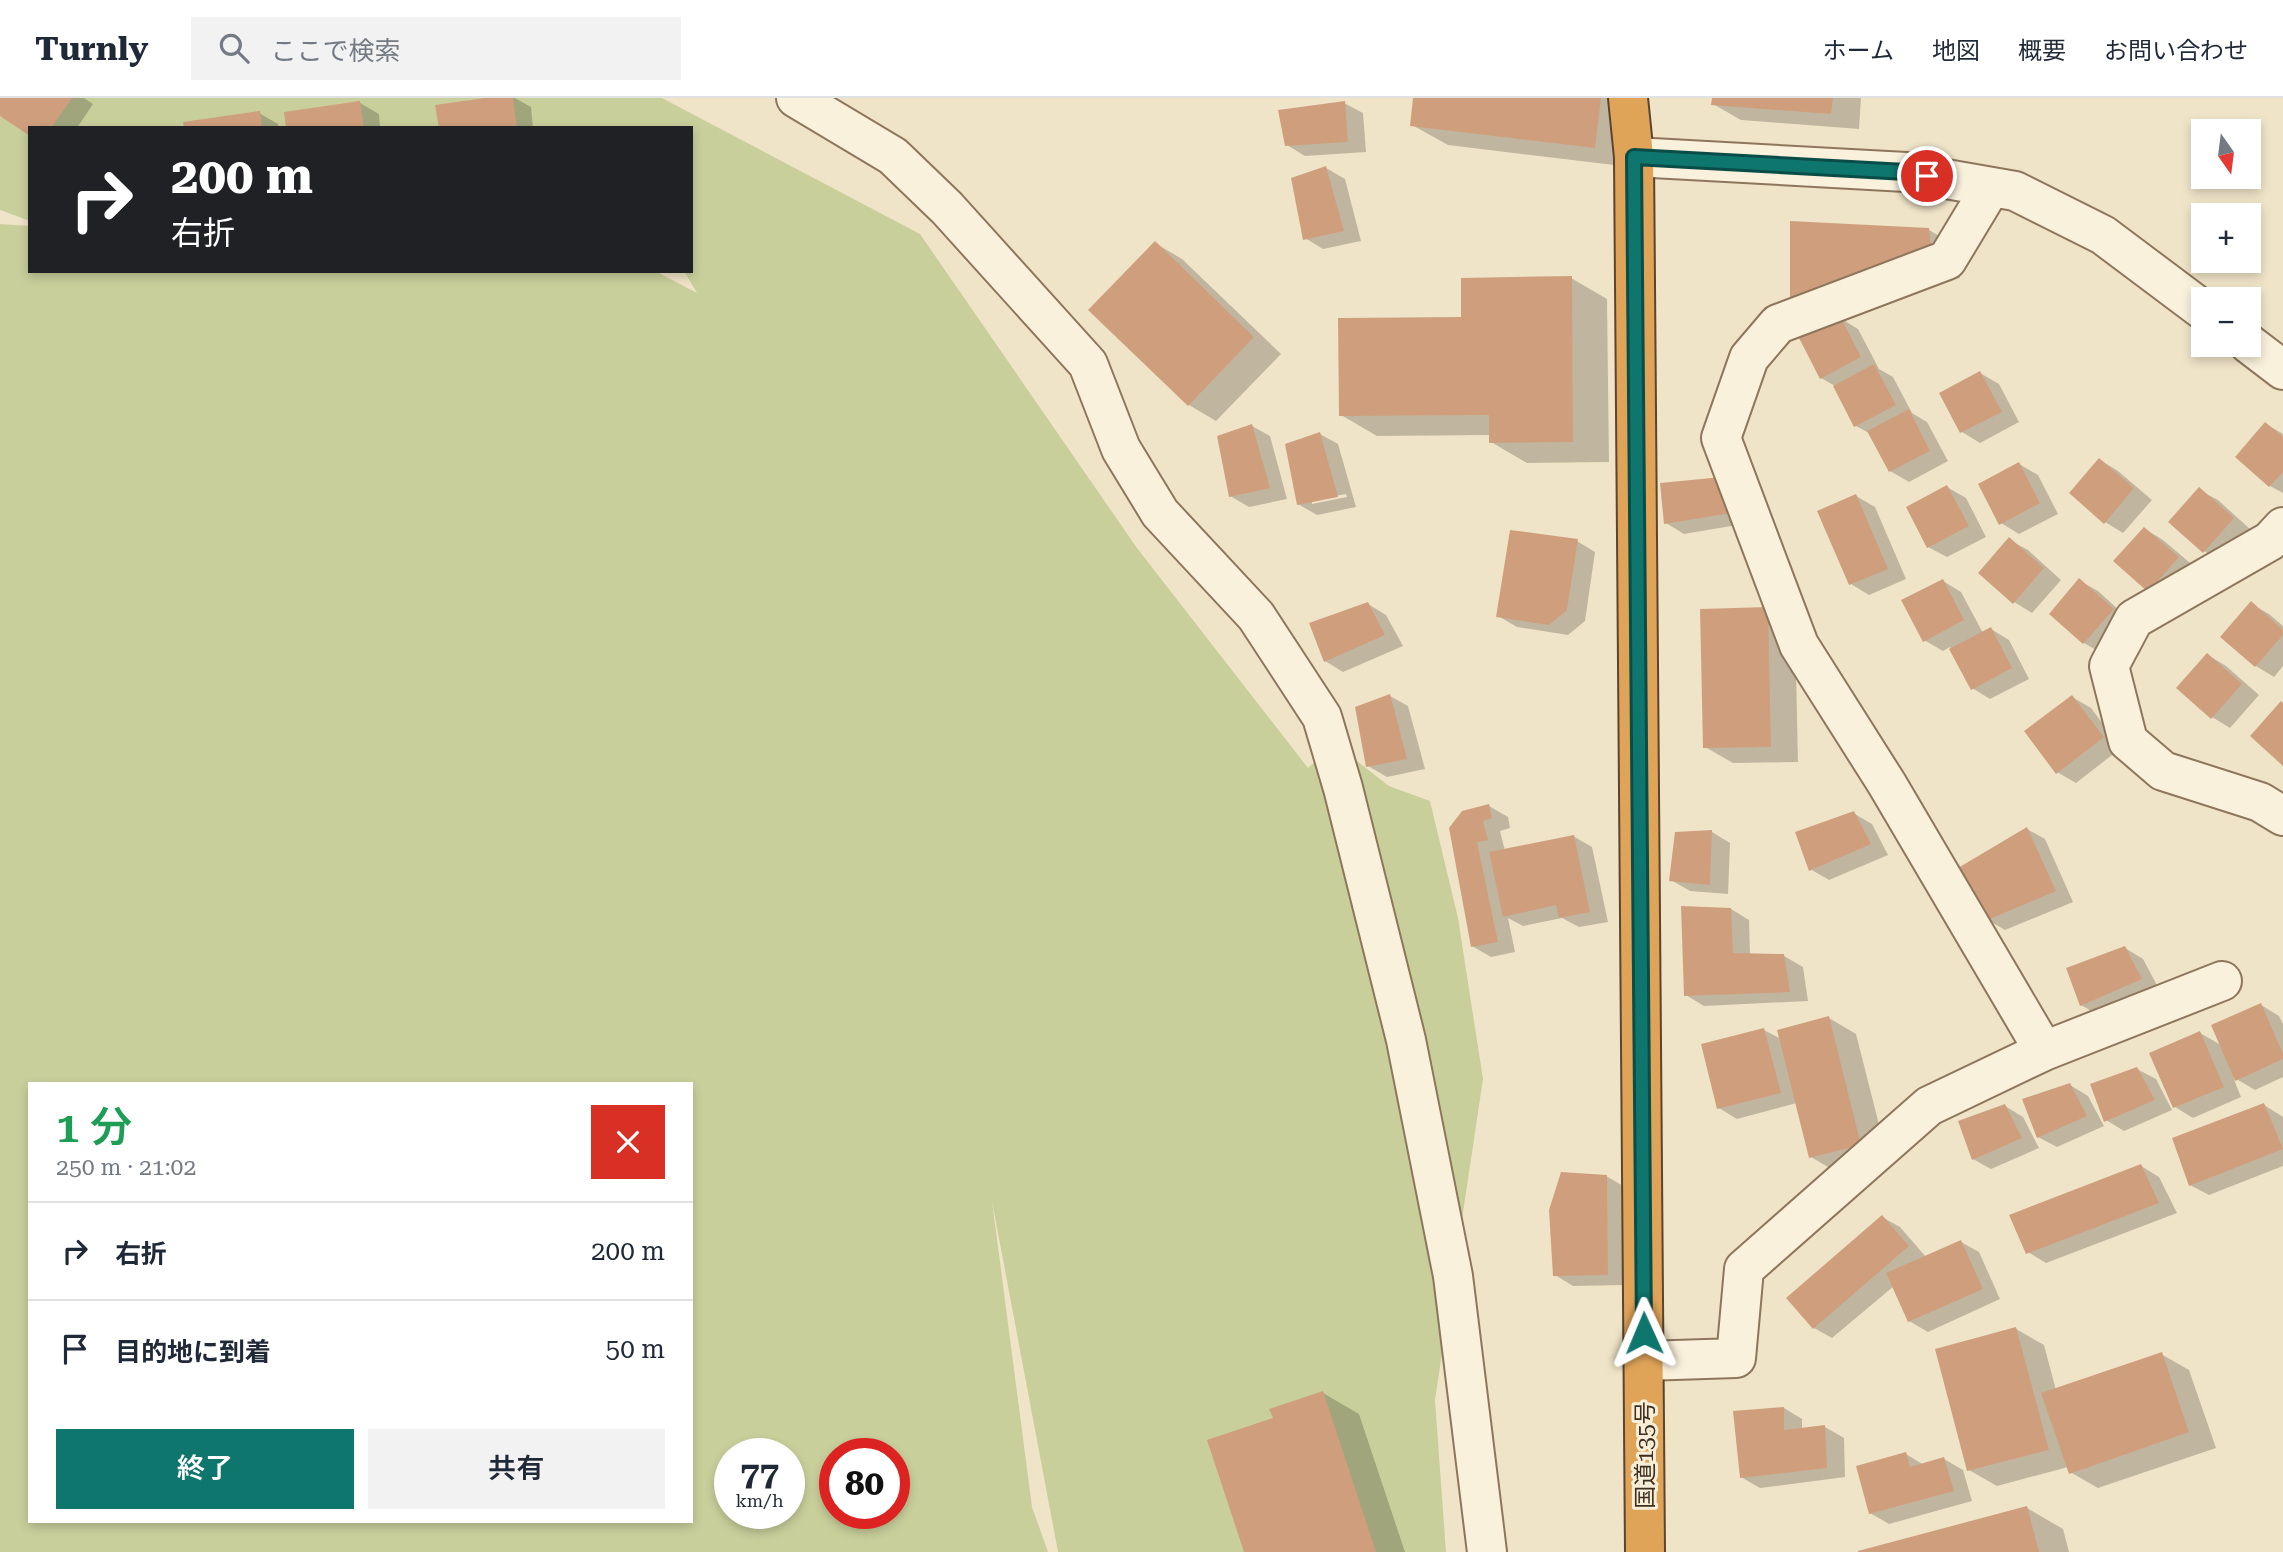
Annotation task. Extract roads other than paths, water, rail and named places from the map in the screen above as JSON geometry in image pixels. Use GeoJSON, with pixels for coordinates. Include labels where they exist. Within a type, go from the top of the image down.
{"type":"FeatureCollection","features":[{"type":"Feature","properties":{"kind":"highway","name":"国道135号"},"geometry":{"type":"LineString","coordinates":[[1628,98],[1634,157],[1645,1552]]}},
{"type":"Feature","properties":{"kind":"street"},"geometry":{"type":"LineString","coordinates":[[796,98],[892,156],[947,208],[1088,364],[1121,449],[1160,513],[1256,615],[1322,716],[1343,788],[1406,1040],[1450,1263],[1487,1552]]}},
{"type":"Feature","properties":{"kind":"street"},"geometry":{"type":"LineString","coordinates":[[1634,157],[1906,172],[2015,191],[2103,234],[2191,301]]}},
{"type":"Feature","properties":{"kind":"street"},"geometry":{"type":"LineString","coordinates":[[1991,187],[1947,260],[1778,324],[1749,358],[1721,438],[1799,645],[1888,784],[2045,1051]]}},
{"type":"Feature","properties":{"kind":"street"},"geometry":{"type":"LineString","coordinates":[[2261,353],[2283,370]]}},
{"type":"Feature","properties":{"kind":"street"},"geometry":{"type":"LineString","coordinates":[[2283,527],[2270,541],[2134,619],[2109,666],[2128,740],[2163,771],[2260,802],[2283,816]]}},
{"type":"Feature","properties":{"kind":"street"},"geometry":{"type":"LineString","coordinates":[[1644,1361],[1735,1357],[1744,1269],[1929,1106],[2045,1051],[2222,981]]}}]}
